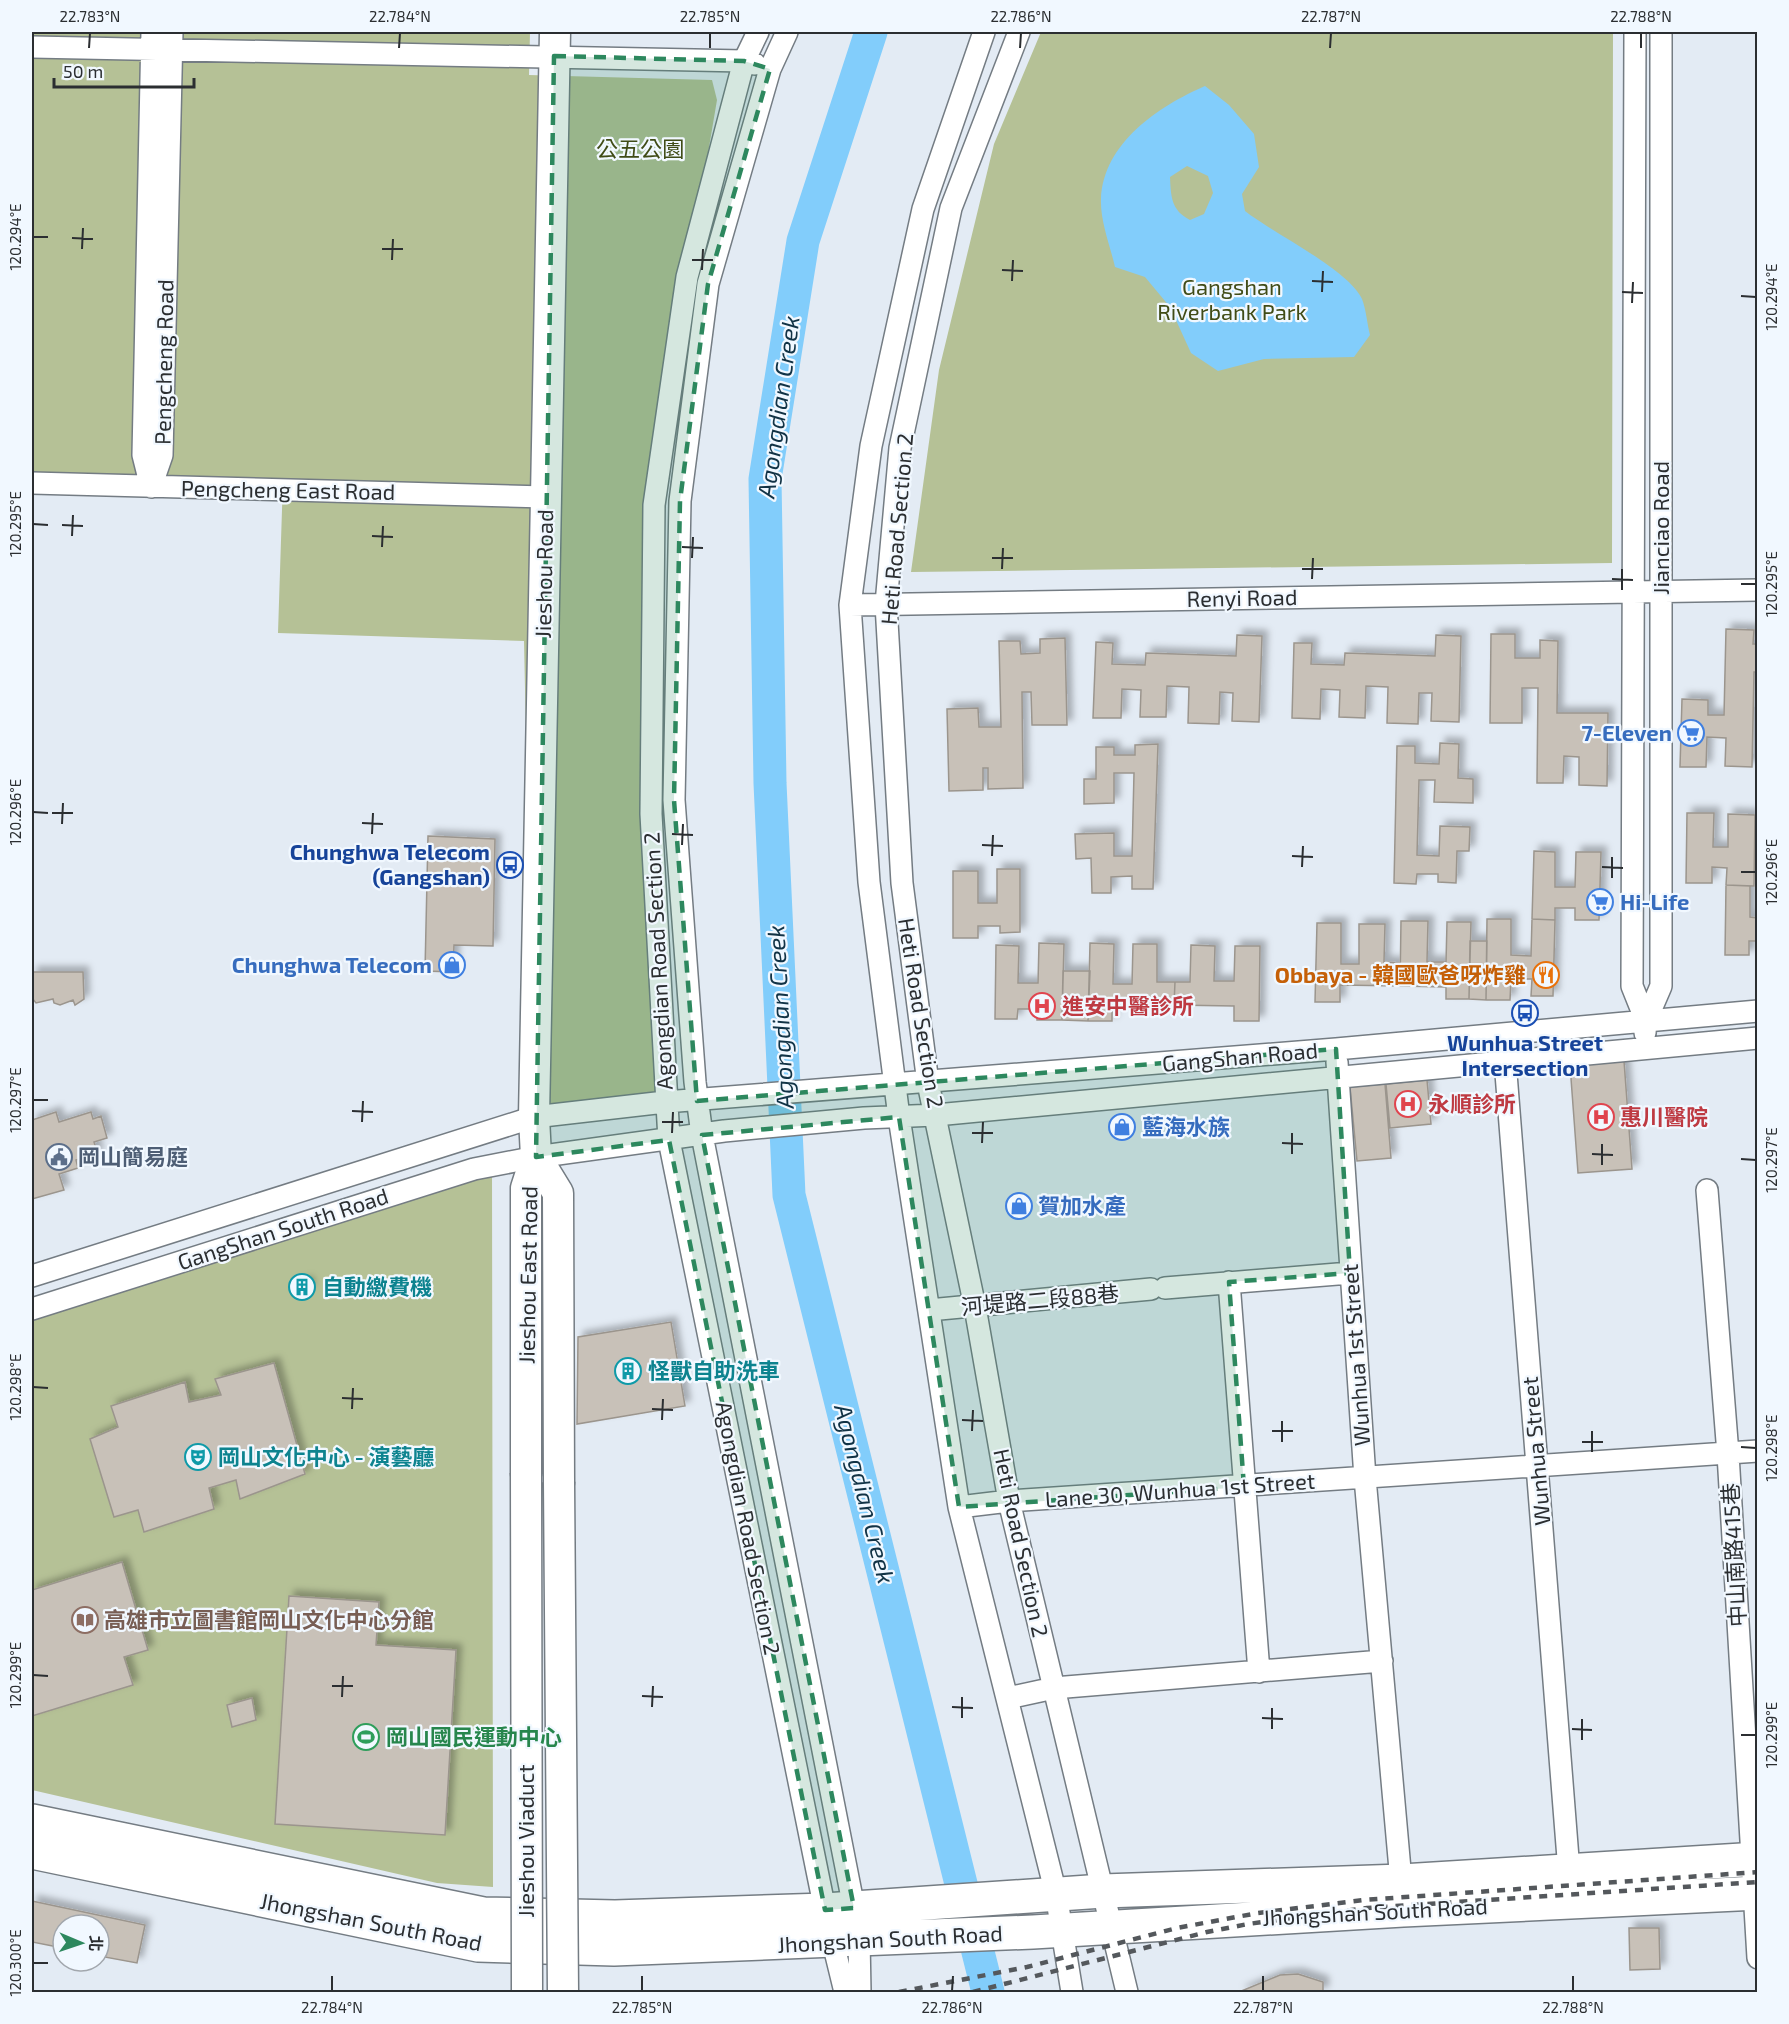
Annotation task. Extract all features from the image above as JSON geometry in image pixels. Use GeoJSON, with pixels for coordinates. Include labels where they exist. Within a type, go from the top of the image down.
{"type":"FeatureCollection","features":[{"type":"Feature","properties":{"kind":"main road","name":"Jieshou Road"},"geometry":{"type":"LineString","coordinates":[[536,1157],[534,1117],[554,44]]}},
{"type":"Feature","properties":{"kind":"main road","name":"Jieshou East Road"},"geometry":{"type":"LineString","coordinates":[[526,1473],[526,1188],[536,1157]]}},
{"type":"Feature","properties":{"kind":"main road","name":"Jieshou East Road"},"geometry":{"type":"LineString","coordinates":[[536,1157],[558,1193],[559,1482]]}},
{"type":"Feature","properties":{"kind":"main road","name":"Jieshou Viaduct"},"geometry":{"type":"LineString","coordinates":[[526,1473],[527,1992]]}},
{"type":"Feature","properties":{"kind":"main road","name":"Jieshou Viaduct"},"geometry":{"type":"LineString","coordinates":[[559,1482],[563,1992]]}},
{"type":"Feature","properties":{"kind":"main road","name":"Jhongshan South Road"},"geometry":{"type":"LineString","coordinates":[[32,1821],[483,1914],[1048,1931],[1111,1928],[1402,1895],[1569,1871],[1755,1876]]}},
{"type":"Feature","properties":{"kind":"main road","name":"Jhongshan South Road"},"geometry":{"type":"LineString","coordinates":[[32,1852],[478,1946],[614,1949],[851,1924],[1043,1895],[1103,1891],[1402,1895],[1755,1876]]}},
{"type":"Feature","properties":{"kind":"street","name":"Agongdian Road Section 2"},"geometry":{"type":"LineString","coordinates":[[788,32],[770,69],[708,284],[680,501],[674,800],[697,1101],[702,1136],[851,1924],[860,1992]]}},
{"type":"Feature","properties":{"kind":"street","name":"Heti Road Section 2"},"geometry":{"type":"LineString","coordinates":[[984,32],[923,209],[871,446],[850,605],[869,882],[899,1117],[959,1507],[1008,1698],[1048,1931],[1066,1968],[1072,1992]]}},
{"type":"Feature","properties":{"kind":"street","name":"Heti Road Section 2"},"geometry":{"type":"LineString","coordinates":[[1019,32],[951,208],[900,448],[886,604],[902,883],[928,1083],[975,1307],[1009,1501],[1127,1992]]}},
{"type":"Feature","properties":{"kind":"street","name":"Jianciao Road"},"geometry":{"type":"LineString","coordinates":[[1635,32],[1632,986],[1646,1021],[1646,1049]]}},
{"type":"Feature","properties":{"kind":"street","name":"Jianciao Road"},"geometry":{"type":"LineString","coordinates":[[1646,1021],[1661,986],[1661,32]]}},
{"type":"Feature","properties":{"kind":"street","name":"Agongdian Road Section 2"},"geometry":{"type":"LineString","coordinates":[[756,34],[744,60],[687,277],[654,504],[651,814],[665,1102],[669,1140],[851,1924],[845,1992]]}},
{"type":"Feature","properties":{"kind":"street"},"geometry":{"type":"LineString","coordinates":[[32,47],[162,40],[554,44],[744,60],[770,69]]}},
{"type":"Feature","properties":{"kind":"street","name":"Pengcheng Road"},"geometry":{"type":"LineString","coordinates":[[151,487],[162,455],[162,40]]}},
{"type":"Feature","properties":{"kind":"street"},"geometry":{"type":"LineString","coordinates":[[1634,343],[1661,343]]}},
{"type":"Feature","properties":{"kind":"street","name":"Pengcheng East Road"},"geometry":{"type":"LineString","coordinates":[[32,483],[545,497]]}},
{"type":"Feature","properties":{"kind":"street","name":"Renyi Road"},"geometry":{"type":"LineString","coordinates":[[850,605],[1758,590]]}},
{"type":"Feature","properties":{"kind":"street"},"geometry":{"type":"LineString","coordinates":[[1633,847],[1661,847]]}},
{"type":"Feature","properties":{"kind":"street","name":"GangShan Road"},"geometry":{"type":"LineString","coordinates":[[697,1101],[1336,1049],[1503,1032],[1758,1011]]}},
{"type":"Feature","properties":{"kind":"street","name":"Wunhua Street"},"geometry":{"type":"LineString","coordinates":[[1503,1032],[1569,1871]]}},
{"type":"Feature","properties":{"kind":"street","name":"GangShan Road"},"geometry":{"type":"LineString","coordinates":[[702,1136],[724,1131],[864,1118],[936,1115],[1758,1038]]}},
{"type":"Feature","properties":{"kind":"street","name":"Wunhua 1st Street"},"geometry":{"type":"LineString","coordinates":[[1336,1049],[1365,1478],[1402,1895]]}},
{"type":"Feature","properties":{"kind":"street"},"geometry":{"type":"LineString","coordinates":[[534,1117],[665,1102],[697,1101]]}},
{"type":"Feature","properties":{"kind":"street","name":"GangShan South Road"},"geometry":{"type":"LineString","coordinates":[[32,1276],[534,1117]]}},
{"type":"Feature","properties":{"kind":"street"},"geometry":{"type":"LineString","coordinates":[[536,1157],[702,1136]]}},
{"type":"Feature","properties":{"kind":"street","name":"GangShan South Road"},"geometry":{"type":"LineString","coordinates":[[32,1309],[474,1169],[536,1157]]}},
{"type":"Feature","properties":{"kind":"street","name":"中山南路415巷"},"geometry":{"type":"LineString","coordinates":[[1707,1190],[1728,1454],[1755,1876],[1758,1958]]}},
{"type":"Feature","properties":{"kind":"street","name":"河堤路二段88巷"},"geometry":{"type":"LineString","coordinates":[[929,1310],[1350,1273]]}},
{"type":"Feature","properties":{"kind":"street"},"geometry":{"type":"LineString","coordinates":[[1229,1282],[1259,1672]]}},
{"type":"Feature","properties":{"kind":"street","name":"Lane 30, Wunhua 1st Street"},"geometry":{"type":"LineString","coordinates":[[959,1507],[1009,1501],[1758,1451]]}},
{"type":"Feature","properties":{"kind":"street"},"geometry":{"type":"LineString","coordinates":[[1008,1698],[1054,1688],[1382,1661]]}},
{"type":"Feature","properties":{"kind":"highlighted area"},"geometry":{"type":"Polygon","coordinates":[[[554,56],[744,61],[770,69],[708,284],[680,501],[674,800],[697,1101],[1336,1049],[1350,1273],[1229,1282],[1244,1487],[959,1507],[899,1117],[702,1135],[854,1908],[825,1910],[669,1140],[536,1157],[554,56]]]}},
{"type":"Feature","properties":{"kind":"green space","name":"公五公園"},"geometry":{"type":"Polygon","coordinates":[[[32,32],[530,32],[529,75],[712,80],[717,100],[687,277],[654,505],[665,1102],[534,1117],[524,641],[278,633],[283,479],[32,474],[32,32]]]}},
{"type":"Feature","properties":{"kind":"green space","name":"Gangshan Riverbank Park"},"geometry":{"type":"Polygon","coordinates":[[[1041,32],[1613,32],[1612,563],[911,572],[939,370],[994,144],[1041,32]]]}},
{"type":"Feature","properties":{"kind":"green space"},"geometry":{"type":"Polygon","coordinates":[[[492,1165],[493,1887],[437,1883],[32,1790],[32,1310],[492,1165]]]}},
{"type":"Feature","properties":{"kind":"water"},"geometry":{"type":"Polygon","coordinates":[[[1205,86],[1229,105],[1254,134],[1259,167],[1242,194],[1245,211],[1327,264],[1354,288],[1362,299],[1370,335],[1354,357],[1264,359],[1218,371],[1191,353],[1170,307],[1145,277],[1115,267],[1101,207],[1104,179],[1112,161],[1136,129],[1187,94],[1205,86]],[[1187,166],[1170,177],[1173,202],[1179,212],[1190,220],[1204,214],[1213,193],[1208,176],[1187,166]]]}},
{"type":"Feature","properties":{"kind":"building"},"geometry":{"type":"Polygon","coordinates":[[[1726,629],[1754,630],[1753,644],[1758,644],[1758,672],[1754,672],[1752,767],[1725,766],[1726,738],[1707,737],[1706,767],[1680,767],[1682,699],[1708,700],[1708,715],[1724,715],[1726,629]]]}},
{"type":"Feature","properties":{"kind":"building"},"geometry":{"type":"Polygon","coordinates":[[[1491,634],[1515,634],[1515,658],[1540,658],[1540,640],[1558,641],[1557,713],[1608,713],[1607,786],[1579,785],[1579,757],[1564,756],[1563,783],[1537,783],[1538,688],[1522,688],[1522,723],[1490,723],[1491,634]]]}},
{"type":"Feature","properties":{"kind":"building"},"geometry":{"type":"Polygon","coordinates":[[[1237,635],[1262,636],[1259,722],[1232,721],[1233,693],[1220,692],[1219,724],[1188,723],[1189,687],[1167,686],[1166,717],[1140,717],[1141,690],[1122,689],[1121,718],[1093,718],[1096,642],[1113,643],[1112,664],[1145,665],[1146,653],[1236,656],[1237,635]]]}},
{"type":"Feature","properties":{"kind":"building"},"geometry":{"type":"Polygon","coordinates":[[[1436,635],[1461,636],[1459,722],[1431,721],[1432,693],[1419,693],[1418,724],[1387,723],[1388,687],[1366,686],[1365,718],[1339,717],[1340,690],[1321,689],[1320,719],[1292,718],[1294,643],[1312,643],[1311,664],[1344,665],[1345,653],[1435,656],[1436,635]]]}},
{"type":"Feature","properties":{"kind":"building"},"geometry":{"type":"Polygon","coordinates":[[[1065,638],[1067,725],[1032,725],[1031,692],[1022,692],[1023,788],[988,789],[988,768],[983,768],[983,790],[949,791],[947,709],[978,708],[979,727],[1001,727],[999,641],[1020,641],[1021,654],[1040,653],[1040,639],[1065,638]]]}},
{"type":"Feature","properties":{"kind":"building"},"geometry":{"type":"Polygon","coordinates":[[[1440,743],[1459,744],[1458,778],[1473,779],[1473,803],[1434,802],[1435,780],[1419,780],[1417,855],[1439,856],[1440,826],[1470,827],[1469,851],[1457,851],[1456,883],[1438,882],[1438,874],[1417,874],[1416,884],[1394,883],[1397,746],[1415,746],[1415,763],[1439,764],[1440,743]]]}},
{"type":"Feature","properties":{"kind":"building"},"geometry":{"type":"Polygon","coordinates":[[[1158,744],[1153,889],[1132,889],[1132,876],[1111,877],[1111,893],[1092,893],[1091,858],[1076,859],[1075,834],[1114,833],[1114,856],[1132,856],[1134,773],[1114,773],[1114,803],[1084,804],[1084,779],[1096,779],[1096,747],[1114,747],[1114,755],[1135,755],[1135,745],[1158,744]]]}},
{"type":"Feature","properties":{"kind":"building"},"geometry":{"type":"Polygon","coordinates":[[[1687,813],[1714,813],[1713,847],[1728,847],[1728,814],[1755,815],[1754,886],[1726,885],[1727,868],[1712,867],[1712,883],[1686,883],[1687,813]]]}},
{"type":"Feature","properties":{"kind":"building"},"geometry":{"type":"Polygon","coordinates":[[[428,836],[495,839],[493,946],[454,945],[453,972],[425,971],[428,836]]]}},
{"type":"Feature","properties":{"kind":"building"},"geometry":{"type":"Polygon","coordinates":[[[1534,851],[1555,852],[1555,887],[1575,887],[1576,852],[1601,852],[1599,920],[1575,920],[1575,908],[1555,908],[1555,920],[1532,919],[1534,851]]]}},
{"type":"Feature","properties":{"kind":"building"},"geometry":{"type":"Polygon","coordinates":[[[997,869],[1020,869],[1020,932],[1000,933],[1000,926],[978,926],[978,938],[953,938],[953,871],[978,871],[978,903],[997,903],[997,869]]]}},
{"type":"Feature","properties":{"kind":"building"},"geometry":{"type":"Polygon","coordinates":[[[1726,885],[1750,886],[1750,917],[1758,918],[1758,941],[1749,941],[1749,955],[1725,955],[1726,885]]]}},
{"type":"Feature","properties":{"kind":"building"},"geometry":{"type":"Polygon","coordinates":[[[1487,919],[1511,919],[1511,955],[1531,956],[1532,919],[1555,920],[1553,996],[1531,996],[1532,979],[1511,979],[1510,1000],[1486,1000],[1487,919]]]}},
{"type":"Feature","properties":{"kind":"building"},"geometry":{"type":"Polygon","coordinates":[[[1401,921],[1428,921],[1427,962],[1446,962],[1447,922],[1471,922],[1469,999],[1446,999],[1446,987],[1400,986],[1401,921]]]}},
{"type":"Feature","properties":{"kind":"building"},"geometry":{"type":"Polygon","coordinates":[[[1317,923],[1341,923],[1341,964],[1359,964],[1359,924],[1385,924],[1384,962],[1400,963],[1400,986],[1340,985],[1340,1002],[1315,1002],[1317,923]]]}},
{"type":"Feature","properties":{"kind":"building"},"geometry":{"type":"Polygon","coordinates":[[[1470,941],[1487,941],[1486,1000],[1469,999],[1470,941]]]}},
{"type":"Feature","properties":{"kind":"building"},"geometry":{"type":"Polygon","coordinates":[[[1039,943],[1064,944],[1062,1020],[1037,1020],[1037,1009],[1018,1009],[1017,1019],[995,1019],[996,945],[1019,946],[1018,983],[1038,983],[1039,943]]]}},
{"type":"Feature","properties":{"kind":"building"},"geometry":{"type":"Polygon","coordinates":[[[1090,943],[1114,944],[1113,984],[1132,984],[1133,944],[1157,944],[1157,982],[1175,982],[1174,1005],[1112,1004],[1112,1021],[1088,1021],[1090,943]]]}},
{"type":"Feature","properties":{"kind":"building"},"geometry":{"type":"Polygon","coordinates":[[[1191,945],[1215,946],[1214,981],[1234,981],[1235,946],[1260,946],[1259,1021],[1234,1021],[1234,1006],[1174,1005],[1175,982],[1190,982],[1191,945]]]}},
{"type":"Feature","properties":{"kind":"building"},"geometry":{"type":"Polygon","coordinates":[[[1063,971],[1090,971],[1088,1021],[1062,1020],[1063,971]]]}},
{"type":"Feature","properties":{"kind":"building"},"geometry":{"type":"Polygon","coordinates":[[[32,972],[83,972],[84,999],[75,1005],[73,1000],[60,1005],[54,1003],[53,999],[36,1003],[32,998],[32,972]]]}},
{"type":"Feature","properties":{"kind":"building","name":"惠川醫院"},"geometry":{"type":"Polygon","coordinates":[[[1624,1061],[1632,1169],[1578,1173],[1570,1065],[1624,1061]]]}},
{"type":"Feature","properties":{"kind":"building","name":"永順診所"},"geometry":{"type":"Polygon","coordinates":[[[1427,1080],[1431,1124],[1390,1128],[1386,1084],[1427,1080]]]}},
{"type":"Feature","properties":{"kind":"building"},"geometry":{"type":"Polygon","coordinates":[[[1385,1084],[1391,1158],[1357,1161],[1350,1087],[1385,1084]]]}},
{"type":"Feature","properties":{"kind":"building","name":"岡山簡易庭"},"geometry":{"type":"Polygon","coordinates":[[[56,1112],[59,1122],[91,1112],[93,1119],[101,1116],[107,1138],[94,1142],[98,1154],[76,1160],[78,1168],[59,1174],[64,1190],[32,1199],[32,1120],[56,1112]]]}},
{"type":"Feature","properties":{"kind":"building","name":"自動繳費機"},"geometry":{"type":"Polygon","coordinates":[[[307,1282],[309,1289],[297,1293],[295,1286],[307,1282]]]}},
{"type":"Feature","properties":{"kind":"building","name":"怪獸自助洗車"},"geometry":{"type":"Polygon","coordinates":[[[671,1322],[685,1406],[577,1424],[578,1337],[671,1322]]]}},
{"type":"Feature","properties":{"kind":"building","name":"岡山文化中心 - 演藝廳"},"geometry":{"type":"Polygon","coordinates":[[[274,1363],[305,1474],[240,1499],[236,1480],[209,1488],[214,1509],[144,1532],[138,1510],[114,1517],[90,1439],[118,1427],[111,1406],[185,1382],[189,1402],[221,1395],[215,1379],[274,1363]]]}},
{"type":"Feature","properties":{"kind":"building","name":"高雄市立圖書館岡山文化中心分館"},"geometry":{"type":"Polygon","coordinates":[[[122,1562],[148,1650],[124,1657],[133,1685],[32,1716],[32,1590],[122,1562]]]}},
{"type":"Feature","properties":{"kind":"building","name":"岡山國民運動中心"},"geometry":{"type":"Polygon","coordinates":[[[289,1596],[379,1602],[376,1645],[456,1650],[445,1835],[275,1824],[289,1596]]]}},
{"type":"Feature","properties":{"kind":"building"},"geometry":{"type":"Polygon","coordinates":[[[252,1698],[256,1720],[232,1727],[227,1705],[252,1698]]]}},
{"type":"Feature","properties":{"kind":"building"},"geometry":{"type":"Polygon","coordinates":[[[32,1901],[88,1913],[51,1913],[51,1946],[32,1942],[32,1901]]]}},
{"type":"Feature","properties":{"kind":"building"},"geometry":{"type":"Polygon","coordinates":[[[111,1918],[145,1925],[137,1963],[111,1958],[111,1918]]]}},
{"type":"Feature","properties":{"kind":"building"},"geometry":{"type":"Polygon","coordinates":[[[1629,1928],[1659,1928],[1660,1969],[1630,1970],[1629,1928]]]}},
{"type":"Feature","properties":{"kind":"building"},"geometry":{"type":"Polygon","coordinates":[[[1298,1974],[1323,1982],[1323,1992],[1239,1992],[1280,1975],[1298,1974]]]}},
{"type":"Feature","properties":{"kind":"waterway","name":"Agongdian Creek"},"geometry":{"type":"LineString","coordinates":[[871,32],[803,241],[765,479],[770,783],[789,1195],[988,1992]]}},
{"type":"Feature","properties":{"kind":"railway"},"geometry":{"type":"LineString","coordinates":[[899,1992],[1027,1967],[1177,1928],[1258,1913],[1364,1900],[1758,1872]]}},
{"type":"Feature","properties":{"kind":"railway"},"geometry":{"type":"LineString","coordinates":[[973,1992],[1207,1932],[1248,1924],[1367,1908],[1758,1882]]}},
{"type":"Feature","properties":{"kind":"place","name":"7-Eleven"},"geometry":{"type":"Point","coordinates":[1691,733]}},
{"type":"Feature","properties":{"kind":"place","name":"Chunghwa Telecom (Gangshan)"},"geometry":{"type":"Point","coordinates":[510,865]}},
{"type":"Feature","properties":{"kind":"place","name":"Hi-Life"},"geometry":{"type":"Point","coordinates":[1600,902]}},
{"type":"Feature","properties":{"kind":"place","name":"Chunghwa Telecom"},"geometry":{"type":"Point","coordinates":[452,965]}},
{"type":"Feature","properties":{"kind":"place","name":"Obbaya - 韓國歐爸呀炸雞"},"geometry":{"type":"Point","coordinates":[1546,975]}},
{"type":"Feature","properties":{"kind":"place","name":"進安中醫診所"},"geometry":{"type":"Point","coordinates":[1042,1006]}},
{"type":"Feature","properties":{"kind":"place","name":"Wunhua Street Intersection"},"geometry":{"type":"Point","coordinates":[1525,1013]}},
{"type":"Feature","properties":{"kind":"place","name":"永順診所"},"geometry":{"type":"Point","coordinates":[1408,1104]}},
{"type":"Feature","properties":{"kind":"place","name":"惠川醫院"},"geometry":{"type":"Point","coordinates":[1601,1117]}},
{"type":"Feature","properties":{"kind":"place","name":"藍海水族"},"geometry":{"type":"Point","coordinates":[1122,1127]}},
{"type":"Feature","properties":{"kind":"place","name":"岡山簡易庭"},"geometry":{"type":"Point","coordinates":[59,1157]}},
{"type":"Feature","properties":{"kind":"place","name":"賀加水產"},"geometry":{"type":"Point","coordinates":[1019,1206]}},
{"type":"Feature","properties":{"kind":"place","name":"自動繳費機"},"geometry":{"type":"Point","coordinates":[302,1287]}},
{"type":"Feature","properties":{"kind":"place","name":"怪獸自助洗車"},"geometry":{"type":"Point","coordinates":[628,1371]}},
{"type":"Feature","properties":{"kind":"place","name":"岡山文化中心 - 演藝廳"},"geometry":{"type":"Point","coordinates":[198,1457]}},
{"type":"Feature","properties":{"kind":"place","name":"高雄市立圖書館岡山文化中心分館"},"geometry":{"type":"Point","coordinates":[85,1620]}},
{"type":"Feature","properties":{"kind":"place","name":"岡山國民運動中心"},"geometry":{"type":"Point","coordinates":[366,1737]}}]}
